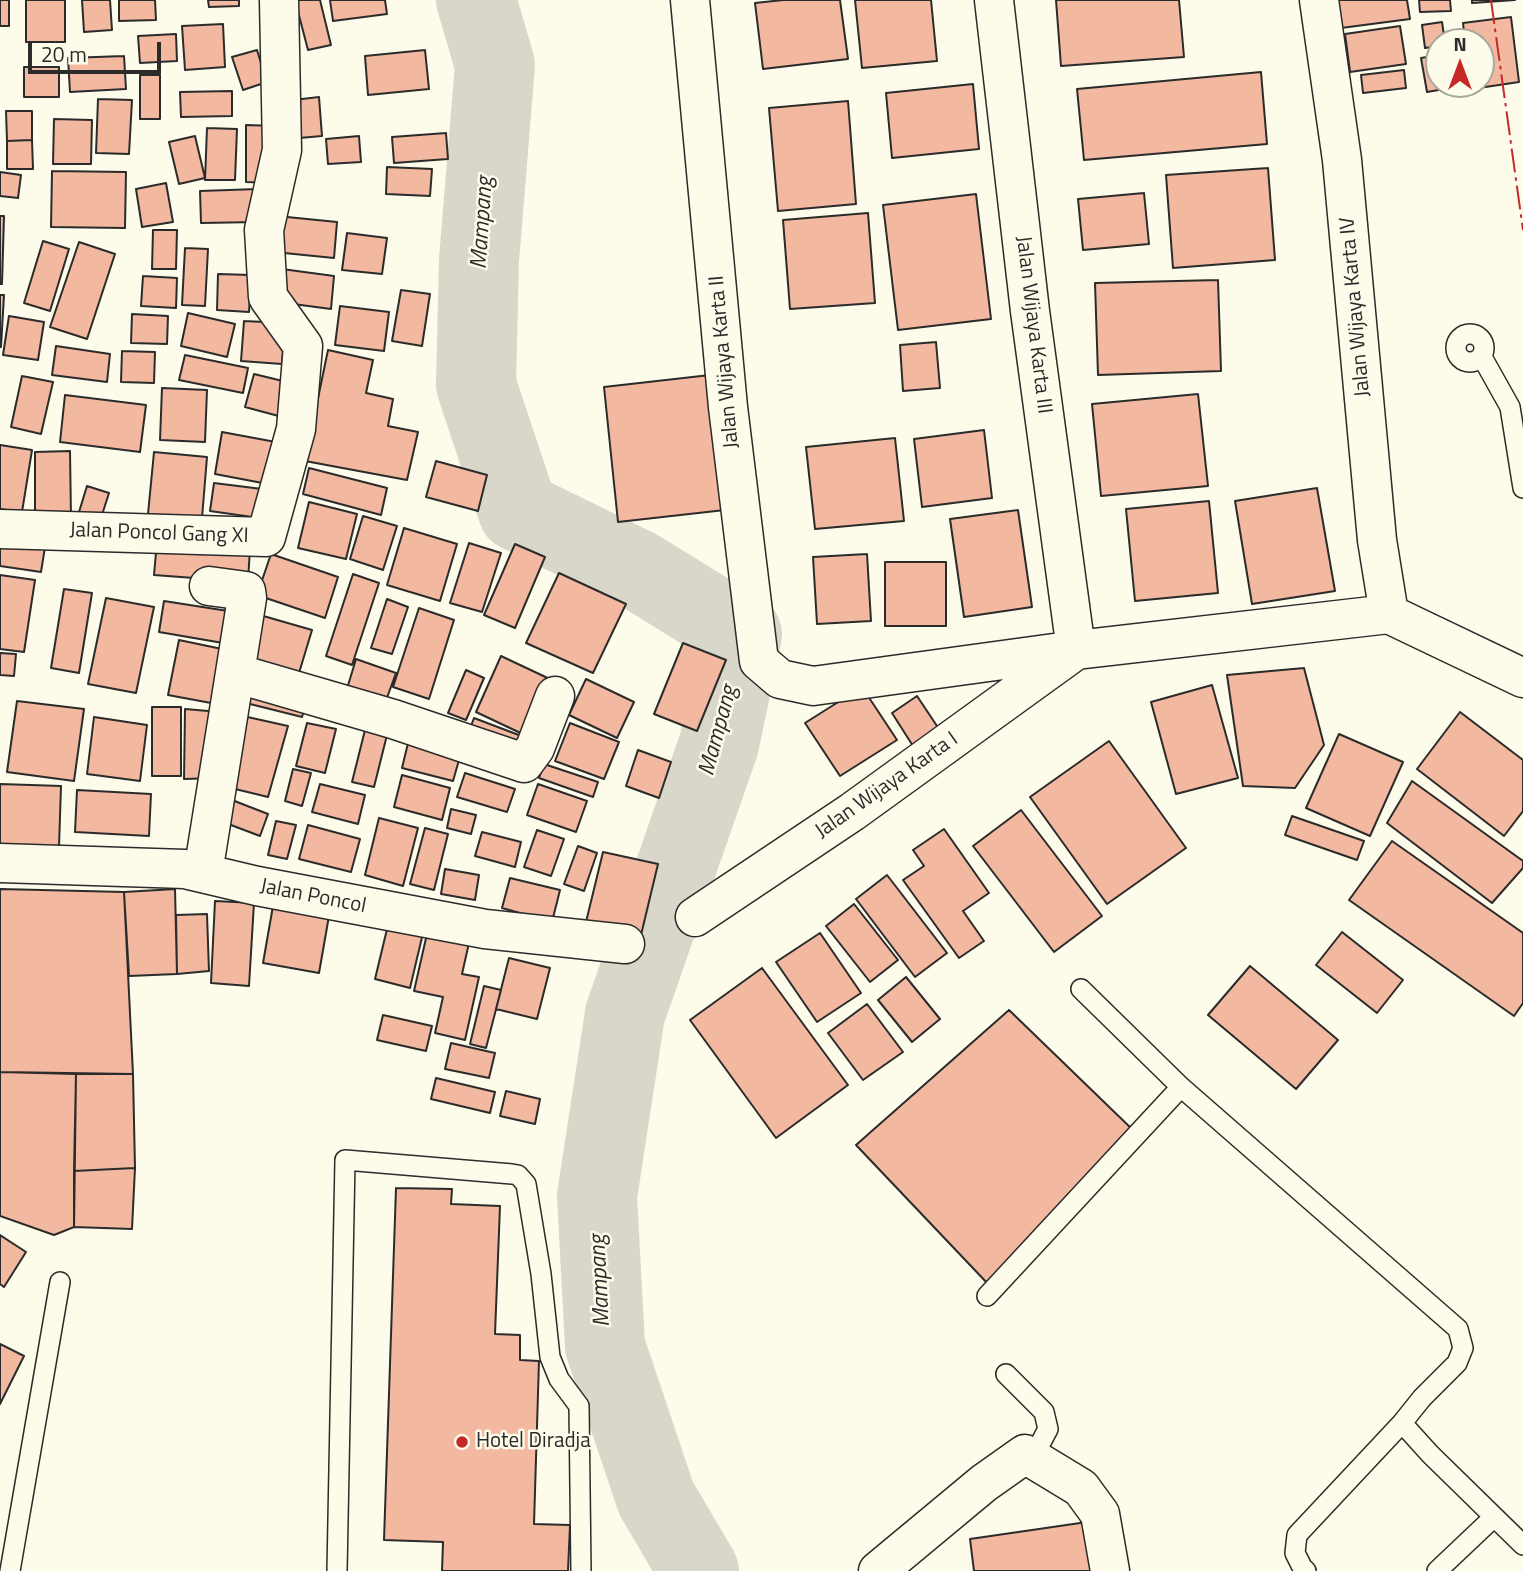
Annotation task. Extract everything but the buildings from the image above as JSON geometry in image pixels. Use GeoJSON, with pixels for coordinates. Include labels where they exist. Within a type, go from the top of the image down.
{"type":"FeatureCollection","features":[{"type":"Feature","properties":{"kind":"street","name":"Jalan Poncol Gang XI"},"geometry":{"type":"LineString","coordinates":[[0,529],[266,537],[296,429],[303,346],[268,297],[264,230],[282,150],[279,0]]}},
{"type":"Feature","properties":{"kind":"street","name":"Jalan Wijaya Karta II"},"geometry":{"type":"LineString","coordinates":[[690,0],[728,407],[759,661],[780,679],[813,686]]}},
{"type":"Feature","properties":{"kind":"street","name":"Jalan Wijaya Karta III"},"geometry":{"type":"LineString","coordinates":[[994,0],[1030,311],[1076,650]]}},
{"type":"Feature","properties":{"kind":"street","name":"Jalan Wijaya Karta IV"},"geometry":{"type":"LineString","coordinates":[[1319,0],[1342,160],[1377,540],[1389,614]]}},
{"type":"Feature","properties":{"kind":"street"},"geometry":{"type":"LineString","coordinates":[[203,873],[247,598],[246,591],[209,586]]}},
{"type":"Feature","properties":{"kind":"street","name":"Jalan Wijaya Karta I"},"geometry":{"type":"LineString","coordinates":[[813,686],[1076,650],[1389,614]]}},
{"type":"Feature","properties":{"kind":"street"},"geometry":{"type":"LineString","coordinates":[[1389,614],[1523,678]]}},
{"type":"Feature","properties":{"kind":"street","name":"Jalan Wijaya Karta I"},"geometry":{"type":"LineString","coordinates":[[695,917],[852,812],[1076,650]]}},
{"type":"Feature","properties":{"kind":"street"},"geometry":{"type":"LineString","coordinates":[[234,673],[393,719],[524,763],[535,748],[555,696]]}},
{"type":"Feature","properties":{"kind":"street","name":"Jalan Poncol"},"geometry":{"type":"LineString","coordinates":[[0,863],[146,867],[203,873],[323,900],[485,929],[625,944]]}},
{"type":"Feature","properties":{"kind":"street"},"geometry":{"type":"LineString","coordinates":[[878,1571],[984,1483],[1026,1454],[1081,1488],[1100,1514],[1110,1571]]}},
{"type":"Feature","properties":{"kind":"lane"},"geometry":{"type":"LineString","coordinates":[[1482,358],[1510,407],[1523,488]]}},
{"type":"Feature","properties":{"kind":"lane"},"geometry":{"type":"LineString","coordinates":[[1081,989],[1181,1087],[1458,1329],[1463,1348],[1457,1363],[1297,1535],[1295,1553],[1306,1571]]}},
{"type":"Feature","properties":{"kind":"lane"},"geometry":{"type":"LineString","coordinates":[[987,1296],[1181,1087]]}},
{"type":"Feature","properties":{"kind":"lane"},"geometry":{"type":"LineString","coordinates":[[337,1571],[345,1160],[512,1174],[526,1184],[541,1273],[550,1357],[559,1379],[579,1406],[581,1571]]}},
{"type":"Feature","properties":{"kind":"lane"},"geometry":{"type":"LineString","coordinates":[[10,1571],[60,1282]]}},
{"type":"Feature","properties":{"kind":"lane"},"geometry":{"type":"LineString","coordinates":[[1006,1374],[1044,1412],[1046,1420],[1048,1429],[1040,1444],[1026,1454]]}},
{"type":"Feature","properties":{"kind":"lane"},"geometry":{"type":"LineString","coordinates":[[1402,1423],[1523,1545]]}},
{"type":"Feature","properties":{"kind":"lane"},"geometry":{"type":"LineString","coordinates":[[1437,1571],[1494,1517]]}},
{"type":"Feature","properties":{"kind":"waterway","name":"Mampang"},"geometry":{"type":"LineString","coordinates":[[476,0],[495,65],[479,260],[476,385],[518,511],[640,571],[742,634],[719,744],[625,1014],[597,1196],[605,1346],[656,1498],[699,1571]]}},
{"type":"Feature","properties":{"kind":"power"},"geometry":{"type":"LineString","coordinates":[[1491,0],[1523,230]]}},
{"type":"Feature","properties":{"kind":"place","name":"Hotel Diradja"},"geometry":{"type":"Point","coordinates":[462,1442]}}]}
